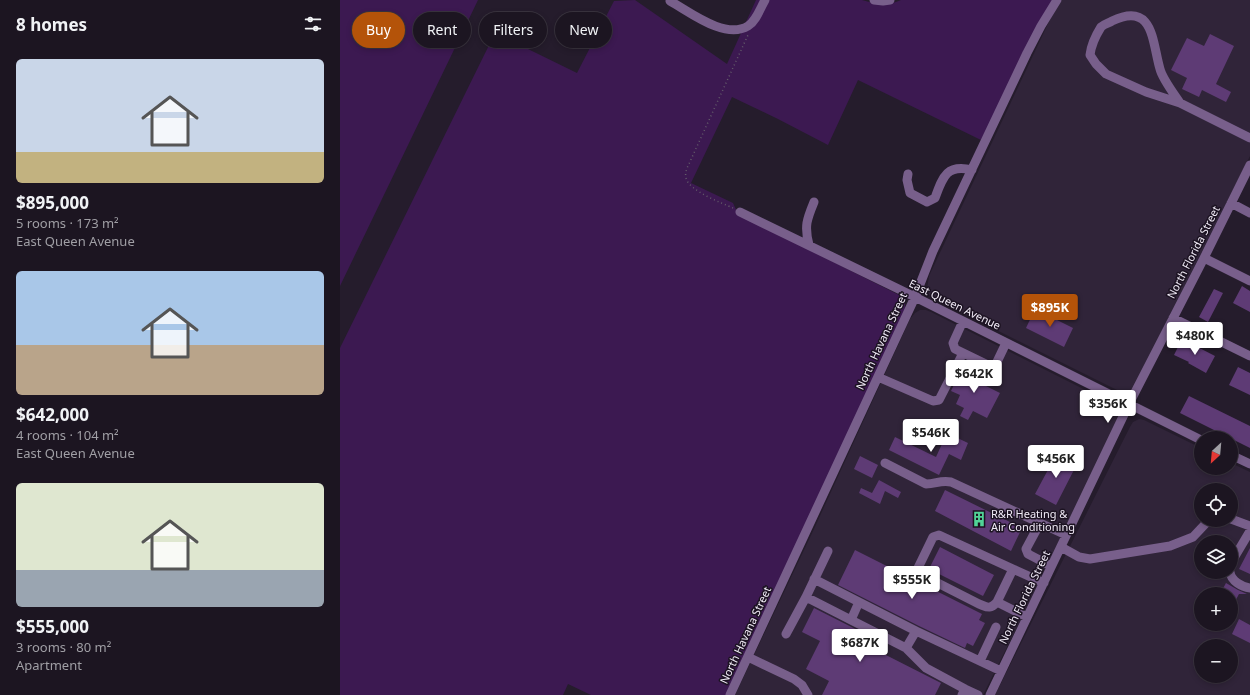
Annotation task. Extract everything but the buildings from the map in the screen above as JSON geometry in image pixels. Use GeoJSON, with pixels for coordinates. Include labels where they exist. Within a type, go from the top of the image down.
{"type":"FeatureCollection","features":[{"type":"Feature","properties":{"kind":"street"},"geometry":{"type":"LineString","coordinates":[[670,2],[691,13],[699,20],[728,29],[739,29],[748,26],[755,19],[765,0]]}},
{"type":"Feature","properties":{"kind":"street"},"geometry":{"type":"LineString","coordinates":[[874,0],[890,0]]}},
{"type":"Feature","properties":{"kind":"street","name":"North Havana Street"},"geometry":{"type":"LineString","coordinates":[[730,695],[915,297],[933,251],[1027,53],[1056,0]]}},
{"type":"Feature","properties":{"kind":"street"},"geometry":{"type":"LineString","coordinates":[[1180,103],[1160,71],[1155,45],[1147,24],[1140,18],[1129,16],[1116,19],[1102,26],[1091,47],[1090,55],[1096,64],[1106,74],[1146,92],[1180,103],[1250,138]]}},
{"type":"Feature","properties":{"kind":"street","name":"North Florida Street"},"geometry":{"type":"LineString","coordinates":[[990,695],[1129,404],[1204,258],[1250,164]]}},
{"type":"Feature","properties":{"kind":"street"},"geometry":{"type":"LineString","coordinates":[[908,174],[907,180],[910,193],[927,202],[936,198],[946,174],[952,170],[962,168],[972,170]]}},
{"type":"Feature","properties":{"kind":"street"},"geometry":{"type":"LineString","coordinates":[[809,245],[806,233],[807,222],[814,202]]}},
{"type":"Feature","properties":{"kind":"street"},"geometry":{"type":"LineString","coordinates":[[1231,203],[1250,212]]}},
{"type":"Feature","properties":{"kind":"street","name":"East Queen Avenue"},"geometry":{"type":"LineString","coordinates":[[740,212],[915,297],[1194,436]]}},
{"type":"Feature","properties":{"kind":"street"},"geometry":{"type":"LineString","coordinates":[[1204,258],[1250,281]]}},
{"type":"Feature","properties":{"kind":"street"},"geometry":{"type":"LineString","coordinates":[[1173,318],[1250,356]]}},
{"type":"Feature","properties":{"kind":"street"},"geometry":{"type":"LineString","coordinates":[[963,321],[954,343],[955,349],[988,365],[995,366],[1006,343]]}},
{"type":"Feature","properties":{"kind":"street"},"geometry":{"type":"LineString","coordinates":[[878,377],[933,401],[939,400],[963,353]]}},
{"type":"Feature","properties":{"kind":"street"},"geometry":{"type":"LineString","coordinates":[[1238,458],[1250,464]]}},
{"type":"Feature","properties":{"kind":"street"},"geometry":{"type":"LineString","coordinates":[[885,463],[926,484],[932,484],[943,480],[951,482],[1066,535]]}},
{"type":"Feature","properties":{"kind":"street"},"geometry":{"type":"LineString","coordinates":[[1238,521],[1250,526]]}},
{"type":"Feature","properties":{"kind":"street"},"geometry":{"type":"LineString","coordinates":[[1040,523],[1026,549],[1028,554],[1051,566]]}},
{"type":"Feature","properties":{"kind":"street"},"geometry":{"type":"LineString","coordinates":[[1061,547],[1079,557],[1090,559],[1170,546],[1192,537],[1202,527]]}},
{"type":"Feature","properties":{"kind":"street"},"geometry":{"type":"LineString","coordinates":[[1238,551],[1250,531]]}},
{"type":"Feature","properties":{"kind":"street"},"geometry":{"type":"LineString","coordinates":[[1013,569],[997,602],[993,607],[989,608],[920,574],[918,570],[933,537],[939,535],[1044,583]]}},
{"type":"Feature","properties":{"kind":"street"},"geometry":{"type":"LineString","coordinates":[[786,634],[828,551]]}},
{"type":"Feature","properties":{"kind":"street"},"geometry":{"type":"LineString","coordinates":[[1233,579],[1246,588],[1250,588]]}},
{"type":"Feature","properties":{"kind":"street"},"geometry":{"type":"LineString","coordinates":[[814,580],[916,631],[1001,671]]}},
{"type":"Feature","properties":{"kind":"street"},"geometry":{"type":"LineString","coordinates":[[806,597],[906,648],[926,668],[964,692],[978,695]]}},
{"type":"Feature","properties":{"kind":"street"},"geometry":{"type":"LineString","coordinates":[[851,620],[860,602]]}},
{"type":"Feature","properties":{"kind":"street"},"geometry":{"type":"LineString","coordinates":[[997,602],[1027,617]]}},
{"type":"Feature","properties":{"kind":"street"},"geometry":{"type":"LineString","coordinates":[[980,661],[996,627]]}},
{"type":"Feature","properties":{"kind":"street"},"geometry":{"type":"LineString","coordinates":[[906,648],[916,631]]}},
{"type":"Feature","properties":{"kind":"street"},"geometry":{"type":"LineString","coordinates":[[748,657],[794,679],[802,686],[808,695]]}},
{"type":"Feature","properties":{"kind":"path"},"geometry":{"type":"LineString","coordinates":[[740,212],[693,188],[687,182],[685,175],[749,33]]}},
{"type":"Feature","properties":{"kind":"shaded area"},"geometry":{"type":"Polygon","coordinates":[[[340,0],[478,0],[471,15],[471,12],[413,12],[413,48],[455,48],[340,286],[340,0]]]}},
{"type":"Feature","properties":{"kind":"shaded area"},"geometry":{"type":"Polygon","coordinates":[[[635,0],[727,64],[756,0],[862,0],[882,4],[901,0],[1053,0],[981,140],[858,80],[828,145],[732,97],[691,183],[733,203],[738,214],[903,297],[905,301],[905,310],[727,695],[591,695],[568,684],[563,695],[340,695],[340,348],[488,48],[526,48],[577,73],[590,48],[612,48],[612,12],[608,12],[614,1],[635,0]]]}},
{"type":"Feature","properties":{"kind":"shaded area"},"geometry":{"type":"Polygon","coordinates":[[[1062,0],[1250,0],[1250,156],[1135,385],[1132,390],[1127,392],[1121,392],[934,299],[929,294],[927,289],[929,276],[1053,13],[1062,0]]]}},
{"type":"Feature","properties":{"kind":"shaded area"},"geometry":{"type":"Polygon","coordinates":[[[920,310],[931,312],[1113,404],[1119,413],[1119,419],[983,695],[735,695],[814,529],[910,319],[920,310]]]}},
{"type":"Feature","properties":{"kind":"shaded area"},"geometry":{"type":"Polygon","coordinates":[[[1139,419],[1144,420],[1194,445],[1194,475],[1238,475],[1238,466],[1250,472],[1250,695],[995,695],[1133,422],[1139,419]]]}},
{"type":"Feature","properties":{"kind":"place","name":"R&R Heating & Air Conditioning"},"geometry":{"type":"Point","coordinates":[979,519]}}]}
